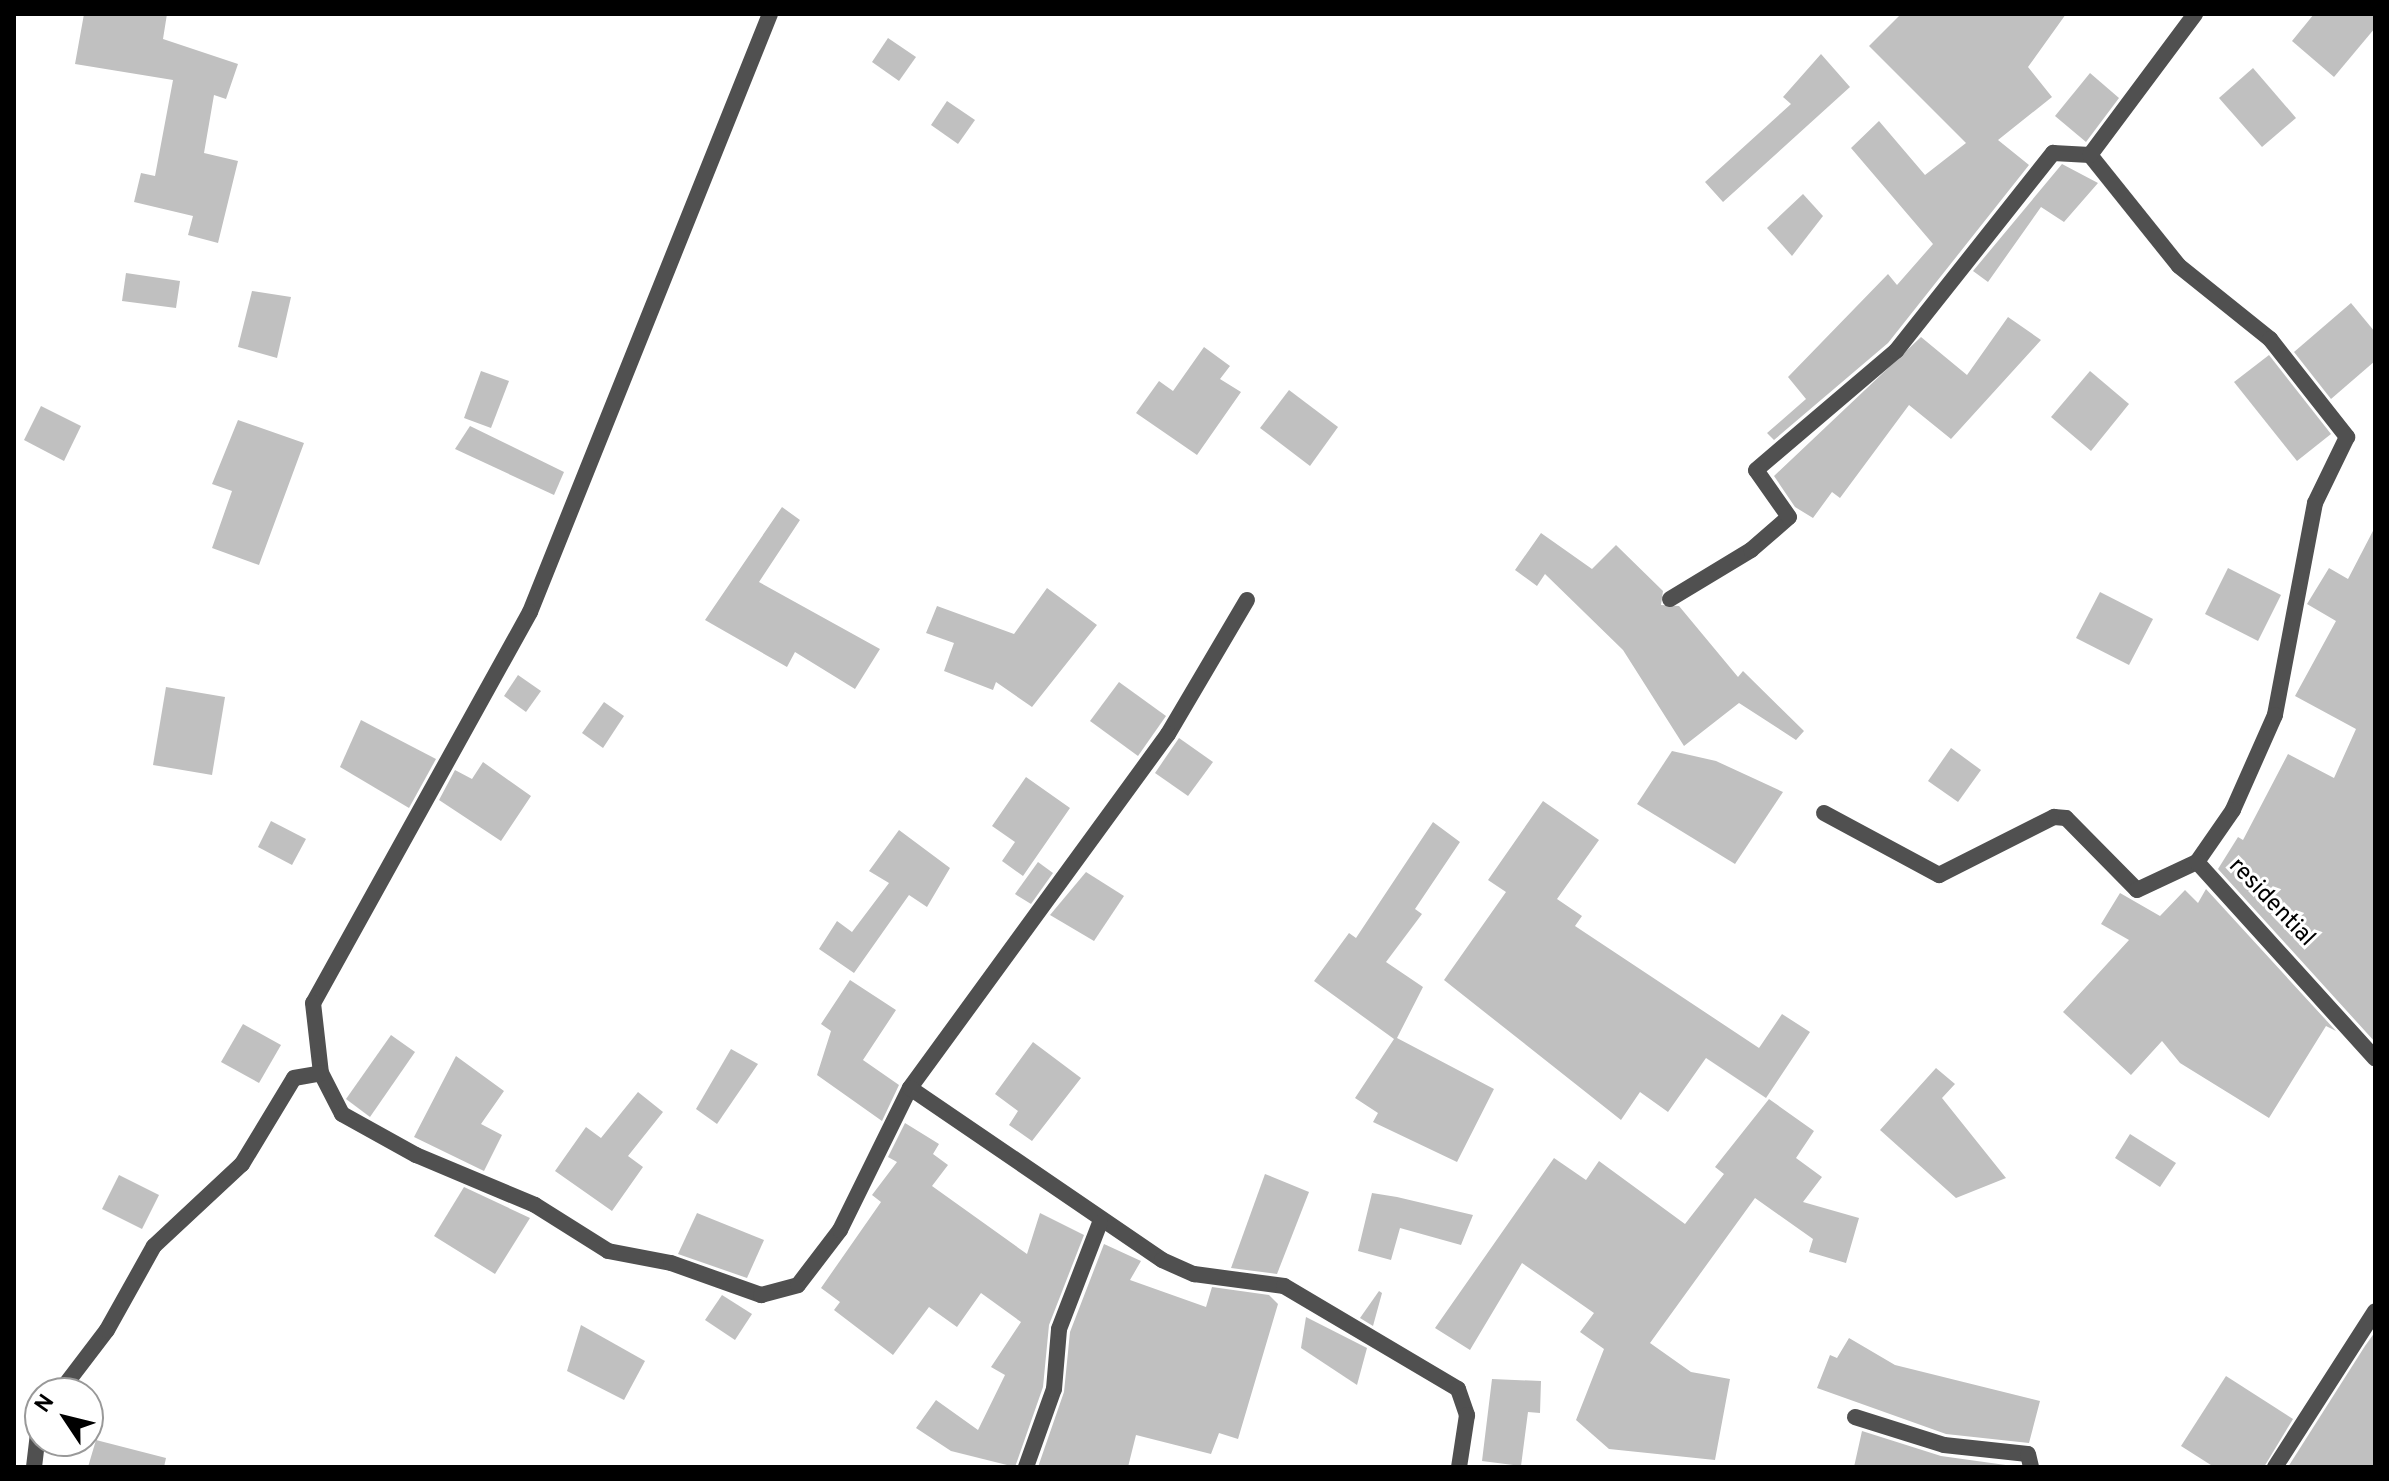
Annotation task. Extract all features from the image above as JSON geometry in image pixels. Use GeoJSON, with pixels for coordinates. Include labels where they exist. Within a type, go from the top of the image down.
{"type":"FeatureCollection","features":[{"type":"Feature","properties":{"kind":"street"},"geometry":{"type":"LineString","coordinates":[[770,14],[530,612],[313,1003],[321,1073],[342,1114],[416,1155],[535,1205],[608,1251],[671,1263],[761,1295],[798,1285],[840,1230],[910,1088],[1168,734],[1247,600]]}},
{"type":"Feature","properties":{"kind":"street"},"geometry":{"type":"LineString","coordinates":[[2090,155],[2195,14]]}},
{"type":"Feature","properties":{"kind":"street"},"geometry":{"type":"LineString","coordinates":[[1670,599],[1751,550],[1789,517],[1756,470],[1896,351],[2053,153],[2090,155],[2179,266],[2270,339],[2347,437],[2315,503],[2275,715],[2233,810],[2197,862]]}},
{"type":"Feature","properties":{"kind":"street","name":"residential"},"geometry":{"type":"LineString","coordinates":[[1824,813],[1939,875],[2054,817],[2066,818],[2137,890],[2197,862],[2375,1058]]}},
{"type":"Feature","properties":{"kind":"street"},"geometry":{"type":"LineString","coordinates":[[71,1377],[107,1330],[154,1246],[242,1164],[294,1078],[321,1073]]}},
{"type":"Feature","properties":{"kind":"street"},"geometry":{"type":"LineString","coordinates":[[910,1088],[1100,1223],[1194,1274],[1284,1286],[1458,1389],[1467,1415],[1459,1467]]}},
{"type":"Feature","properties":{"kind":"street"},"geometry":{"type":"LineString","coordinates":[[1026,1467],[1054,1389],[1059,1329],[1100,1223]]}},
{"type":"Feature","properties":{"kind":"street"},"geometry":{"type":"LineString","coordinates":[[2275,1467],[2375,1311]]}},
{"type":"Feature","properties":{"kind":"street"},"geometry":{"type":"LineString","coordinates":[[1855,1417],[1944,1445],[2028,1454],[2031,1467]]}},
{"type":"Feature","properties":{"kind":"building"},"geometry":{"type":"Polygon","coordinates":[[[84,14],[167,14],[163,39],[238,64],[226,99],[214,95],[204,153],[238,161],[218,243],[188,235],[193,216],[134,202],[141,173],[155,176],[173,80],[75,64],[84,14]]]}},
{"type":"Feature","properties":{"kind":"building"},"geometry":{"type":"Polygon","coordinates":[[[1901,14],[2066,14],[2028,67],[2052,97],[1998,140],[2029,165],[1888,343],[1774,440],[1767,433],[1806,399],[1788,377],[1888,274],[1897,285],[1933,244],[1851,148],[1879,121],[1925,175],[1966,143],[1869,46],[1901,14]]]}},
{"type":"Feature","properties":{"kind":"building"},"geometry":{"type":"Polygon","coordinates":[[[2314,14],[2375,14],[2375,28],[2334,77],[2292,41],[2314,14]]]}},
{"type":"Feature","properties":{"kind":"building"},"geometry":{"type":"Polygon","coordinates":[[[888,38],[916,57],[899,81],[872,62],[888,38]]]}},
{"type":"Feature","properties":{"kind":"building"},"geometry":{"type":"Polygon","coordinates":[[[1821,54],[1850,87],[1723,202],[1705,182],[1791,104],[1783,97],[1821,54]]]}},
{"type":"Feature","properties":{"kind":"building"},"geometry":{"type":"Polygon","coordinates":[[[2253,68],[2296,118],[2262,147],[2219,98],[2253,68]]]}},
{"type":"Feature","properties":{"kind":"building"},"geometry":{"type":"Polygon","coordinates":[[[2090,73],[2119,98],[2086,142],[2055,116],[2090,73]]]}},
{"type":"Feature","properties":{"kind":"building"},"geometry":{"type":"Polygon","coordinates":[[[947,101],[975,120],[958,144],[931,125],[947,101]]]}},
{"type":"Feature","properties":{"kind":"building"},"geometry":{"type":"Polygon","coordinates":[[[2062,164],[2098,183],[2064,222],[2041,207],[1988,282],[1973,271],[2062,164]]]}},
{"type":"Feature","properties":{"kind":"building"},"geometry":{"type":"Polygon","coordinates":[[[1803,194],[1823,216],[1792,256],[1767,228],[1803,194]]]}},
{"type":"Feature","properties":{"kind":"building"},"geometry":{"type":"Polygon","coordinates":[[[126,273],[180,281],[176,308],[122,301],[126,273]]]}},
{"type":"Feature","properties":{"kind":"building"},"geometry":{"type":"Polygon","coordinates":[[[252,291],[291,297],[277,358],[238,347],[252,291]]]}},
{"type":"Feature","properties":{"kind":"building"},"geometry":{"type":"Polygon","coordinates":[[[2351,303],[2375,332],[2375,361],[2331,399],[2294,352],[2351,303]]]}},
{"type":"Feature","properties":{"kind":"building"},"geometry":{"type":"Polygon","coordinates":[[[2008,317],[2041,340],[1951,439],[1909,405],[1840,498],[1832,492],[1813,518],[1795,507],[1774,476],[1921,337],[1967,375],[2008,317]]]}},
{"type":"Feature","properties":{"kind":"building"},"geometry":{"type":"Polygon","coordinates":[[[1204,347],[1230,366],[1220,379],[1241,392],[1197,455],[1136,413],[1159,381],[1173,391],[1204,347]]]}},
{"type":"Feature","properties":{"kind":"building"},"geometry":{"type":"Polygon","coordinates":[[[2269,355],[2331,434],[2297,461],[2234,382],[2269,355]]]}},
{"type":"Feature","properties":{"kind":"building"},"geometry":{"type":"Polygon","coordinates":[[[481,371],[509,381],[491,428],[464,418],[481,371]]]}},
{"type":"Feature","properties":{"kind":"building"},"geometry":{"type":"Polygon","coordinates":[[[2090,371],[2129,404],[2091,451],[2051,417],[2090,371]]]}},
{"type":"Feature","properties":{"kind":"building"},"geometry":{"type":"Polygon","coordinates":[[[1289,390],[1338,427],[1310,466],[1260,428],[1289,390]]]}},
{"type":"Feature","properties":{"kind":"building"},"geometry":{"type":"Polygon","coordinates":[[[41,406],[81,426],[64,461],[24,440],[41,406]]]}},
{"type":"Feature","properties":{"kind":"building"},"geometry":{"type":"Polygon","coordinates":[[[238,420],[304,443],[259,565],[212,548],[232,491],[212,484],[238,420]]]}},
{"type":"Feature","properties":{"kind":"building"},"geometry":{"type":"Polygon","coordinates":[[[470,426],[564,472],[554,495],[455,449],[470,426]]]}},
{"type":"Feature","properties":{"kind":"building"},"geometry":{"type":"Polygon","coordinates":[[[782,507],[800,520],[759,582],[880,649],[855,689],[795,652],[787,667],[705,620],[782,507]]]}},
{"type":"Feature","properties":{"kind":"building"},"geometry":{"type":"Polygon","coordinates":[[[2375,527],[2375,1042],[2218,869],[2238,837],[2243,840],[2288,754],[2334,778],[2356,729],[2295,696],[2336,621],[2307,604],[2329,568],[2348,579],[2375,527]]]}},
{"type":"Feature","properties":{"kind":"building"},"geometry":{"type":"Polygon","coordinates":[[[1541,533],[1592,569],[1616,545],[1663,591],[1661,605],[1679,606],[1738,677],[1743,671],[1804,731],[1796,740],[1739,703],[1684,746],[1623,650],[1545,574],[1537,586],[1515,570],[1541,533]]]}},
{"type":"Feature","properties":{"kind":"building"},"geometry":{"type":"Polygon","coordinates":[[[2228,568],[2281,595],[2258,641],[2205,614],[2228,568]]]}},
{"type":"Feature","properties":{"kind":"building"},"geometry":{"type":"Polygon","coordinates":[[[1047,588],[1097,625],[1032,707],[996,682],[993,690],[944,671],[954,643],[926,633],[937,606],[1014,634],[1047,588]]]}},
{"type":"Feature","properties":{"kind":"building"},"geometry":{"type":"Polygon","coordinates":[[[2100,592],[2153,619],[2129,665],[2076,638],[2100,592]]]}},
{"type":"Feature","properties":{"kind":"building"},"geometry":{"type":"Polygon","coordinates":[[[518,675],[541,691],[526,712],[504,696],[518,675]]]}},
{"type":"Feature","properties":{"kind":"building"},"geometry":{"type":"Polygon","coordinates":[[[1119,682],[1166,716],[1138,756],[1090,721],[1119,682]]]}},
{"type":"Feature","properties":{"kind":"building"},"geometry":{"type":"Polygon","coordinates":[[[166,687],[225,697],[212,775],[153,765],[166,687]]]}},
{"type":"Feature","properties":{"kind":"building"},"geometry":{"type":"Polygon","coordinates":[[[604,702],[624,716],[603,748],[582,733],[604,702]]]}},
{"type":"Feature","properties":{"kind":"building"},"geometry":{"type":"Polygon","coordinates":[[[361,720],[436,759],[409,808],[340,767],[361,720]]]}},
{"type":"Feature","properties":{"kind":"building"},"geometry":{"type":"Polygon","coordinates":[[[1179,738],[1213,762],[1188,796],[1155,773],[1179,738]]]}},
{"type":"Feature","properties":{"kind":"building"},"geometry":{"type":"Polygon","coordinates":[[[1951,748],[1981,770],[1958,802],[1928,781],[1951,748]]]}},
{"type":"Feature","properties":{"kind":"building"},"geometry":{"type":"Polygon","coordinates":[[[1672,751],[1716,761],[1783,792],[1735,864],[1637,804],[1672,751]]]}},
{"type":"Feature","properties":{"kind":"building"},"geometry":{"type":"Polygon","coordinates":[[[483,762],[531,796],[501,841],[439,800],[455,770],[472,779],[483,762]]]}},
{"type":"Feature","properties":{"kind":"building"},"geometry":{"type":"Polygon","coordinates":[[[1026,777],[1070,808],[1023,876],[1002,861],[1015,842],[992,826],[1026,777]]]}},
{"type":"Feature","properties":{"kind":"building"},"geometry":{"type":"Polygon","coordinates":[[[1543,801],[1599,840],[1557,899],[1582,916],[1575,926],[1759,1048],[1782,1014],[1810,1032],[1766,1098],[1706,1058],[1668,1112],[1640,1092],[1621,1120],[1444,980],[1506,892],[1488,880],[1543,801]]]}},
{"type":"Feature","properties":{"kind":"building"},"geometry":{"type":"Polygon","coordinates":[[[271,821],[306,839],[292,865],[258,847],[271,821]]]}},
{"type":"Feature","properties":{"kind":"building"},"geometry":{"type":"Polygon","coordinates":[[[1433,822],[1460,842],[1415,909],[1422,914],[1386,962],[1423,987],[1397,1038],[1494,1089],[1457,1162],[1373,1122],[1378,1113],[1355,1098],[1394,1039],[1314,981],[1349,933],[1356,938],[1433,822]]]}},
{"type":"Feature","properties":{"kind":"building"},"geometry":{"type":"Polygon","coordinates":[[[899,830],[950,868],[927,907],[909,895],[854,973],[819,949],[837,921],[852,932],[889,883],[869,871],[899,830]]]}},
{"type":"Feature","properties":{"kind":"building"},"geometry":{"type":"Polygon","coordinates":[[[1038,862],[1053,873],[1031,904],[1015,894],[1038,862]]]}},
{"type":"Feature","properties":{"kind":"building"},"geometry":{"type":"Polygon","coordinates":[[[1086,872],[1124,896],[1094,941],[1050,915],[1086,872]]]}},
{"type":"Feature","properties":{"kind":"building"},"geometry":{"type":"Polygon","coordinates":[[[2206,889],[2336,1031],[2326,1026],[2269,1118],[2180,1063],[2162,1041],[2131,1075],[2063,1012],[2129,940],[2101,924],[2120,893],[2160,916],[2185,890],[2198,903],[2206,889]]]}},
{"type":"Feature","properties":{"kind":"building"},"geometry":{"type":"Polygon","coordinates":[[[850,980],[896,1010],[863,1060],[899,1085],[882,1121],[817,1075],[831,1031],[821,1024],[850,980]]]}},
{"type":"Feature","properties":{"kind":"building"},"geometry":{"type":"Polygon","coordinates":[[[243,1024],[281,1045],[259,1083],[221,1062],[243,1024]]]}},
{"type":"Feature","properties":{"kind":"building"},"geometry":{"type":"Polygon","coordinates":[[[391,1035],[415,1052],[370,1117],[346,1099],[391,1035]]]}},
{"type":"Feature","properties":{"kind":"building"},"geometry":{"type":"Polygon","coordinates":[[[1033,1042],[1081,1078],[1032,1141],[1009,1125],[1018,1111],[995,1094],[1033,1042]]]}},
{"type":"Feature","properties":{"kind":"building"},"geometry":{"type":"Polygon","coordinates":[[[731,1049],[758,1064],[717,1124],[696,1109],[731,1049]]]}},
{"type":"Feature","properties":{"kind":"building"},"geometry":{"type":"Polygon","coordinates":[[[456,1056],[504,1091],[481,1124],[502,1135],[484,1171],[414,1137],[456,1056]]]}},
{"type":"Feature","properties":{"kind":"building"},"geometry":{"type":"Polygon","coordinates":[[[1936,1068],[1955,1084],[1942,1098],[2006,1178],[1956,1198],[1880,1130],[1936,1068]]]}},
{"type":"Feature","properties":{"kind":"building"},"geometry":{"type":"Polygon","coordinates":[[[638,1092],[663,1112],[628,1156],[643,1167],[612,1211],[555,1171],[586,1127],[601,1138],[638,1092]]]}},
{"type":"Feature","properties":{"kind":"building"},"geometry":{"type":"Polygon","coordinates":[[[1769,1099],[1814,1131],[1796,1158],[1822,1177],[1803,1202],[1859,1218],[1846,1263],[1809,1252],[1813,1239],[1755,1198],[1650,1343],[1691,1372],[1730,1379],[1715,1460],[1609,1449],[1576,1420],[1604,1349],[1580,1332],[1594,1313],[1522,1263],[1470,1350],[1435,1328],[1554,1158],[1586,1180],[1599,1161],[1685,1224],[1724,1174],[1715,1167],[1769,1099]]]}},
{"type":"Feature","properties":{"kind":"building"},"geometry":{"type":"Polygon","coordinates":[[[905,1123],[939,1144],[933,1154],[948,1165],[932,1186],[1027,1254],[1040,1213],[1084,1235],[1049,1325],[1043,1387],[1015,1467],[951,1451],[916,1428],[936,1400],[978,1430],[1005,1375],[991,1367],[1021,1322],[981,1293],[957,1327],[929,1307],[893,1355],[834,1310],[840,1302],[821,1288],[881,1202],[872,1195],[897,1162],[888,1157],[905,1123]]]}},
{"type":"Feature","properties":{"kind":"building"},"geometry":{"type":"Polygon","coordinates":[[[2130,1134],[2176,1163],[2160,1187],[2115,1158],[2130,1134]]]}},
{"type":"Feature","properties":{"kind":"building"},"geometry":{"type":"Polygon","coordinates":[[[1265,1174],[1309,1192],[1277,1274],[1231,1268],[1265,1174]]]}},
{"type":"Feature","properties":{"kind":"building"},"geometry":{"type":"Polygon","coordinates":[[[119,1175],[159,1195],[142,1229],[102,1209],[119,1175]]]}},
{"type":"Feature","properties":{"kind":"building"},"geometry":{"type":"Polygon","coordinates":[[[464,1187],[530,1218],[495,1274],[434,1236],[464,1187]]]}},
{"type":"Feature","properties":{"kind":"building"},"geometry":{"type":"Polygon","coordinates":[[[1372,1193],[1473,1215],[1461,1245],[1400,1228],[1391,1260],[1358,1251],[1372,1193]]]}},
{"type":"Feature","properties":{"kind":"building"},"geometry":{"type":"Polygon","coordinates":[[[697,1213],[764,1240],[747,1278],[678,1254],[697,1213]]]}},
{"type":"Feature","properties":{"kind":"building"},"geometry":{"type":"Polygon","coordinates":[[[1104,1244],[1141,1261],[1130,1280],[1206,1307],[1212,1287],[1269,1295],[1278,1304],[1238,1439],[1219,1433],[1211,1454],[1136,1435],[1128,1467],[1038,1467],[1064,1392],[1070,1332],[1104,1244]]]}},
{"type":"Feature","properties":{"kind":"building"},"geometry":{"type":"Polygon","coordinates":[[[1379,1291],[1382,1293],[1373,1326],[1360,1318],[1379,1291]]]}},
{"type":"Feature","properties":{"kind":"building"},"geometry":{"type":"Polygon","coordinates":[[[722,1295],[752,1314],[735,1340],[705,1320],[722,1295]]]}},
{"type":"Feature","properties":{"kind":"building"},"geometry":{"type":"Polygon","coordinates":[[[1306,1317],[1367,1348],[1357,1385],[1301,1348],[1306,1317]]]}},
{"type":"Feature","properties":{"kind":"building"},"geometry":{"type":"Polygon","coordinates":[[[581,1325],[645,1361],[624,1400],[567,1371],[581,1325]]]}},
{"type":"Feature","properties":{"kind":"building"},"geometry":{"type":"Polygon","coordinates":[[[2375,1332],[2375,1467],[2288,1467],[2365,1346],[2375,1332]]]}},
{"type":"Feature","properties":{"kind":"building"},"geometry":{"type":"Polygon","coordinates":[[[1849,1338],[1895,1365],[2040,1401],[2029,1443],[1946,1434],[1817,1388],[1830,1355],[1837,1358],[1849,1338]]]}},
{"type":"Feature","properties":{"kind":"building"},"geometry":{"type":"Polygon","coordinates":[[[2226,1376],[2293,1419],[2264,1467],[2214,1467],[2181,1446],[2226,1376]]]}},
{"type":"Feature","properties":{"kind":"building"},"geometry":{"type":"Polygon","coordinates":[[[1492,1379],[1541,1381],[1540,1413],[1528,1412],[1521,1466],[1482,1461],[1492,1379]]]}},
{"type":"Feature","properties":{"kind":"building"},"geometry":{"type":"Polygon","coordinates":[[[1862,1431],[1941,1456],[2020,1467],[1854,1467],[1862,1431]]]}},
{"type":"Feature","properties":{"kind":"building"},"geometry":{"type":"Polygon","coordinates":[[[104,1442],[166,1458],[164,1467],[88,1467],[91,1457],[104,1457],[104,1442]]]}}]}
